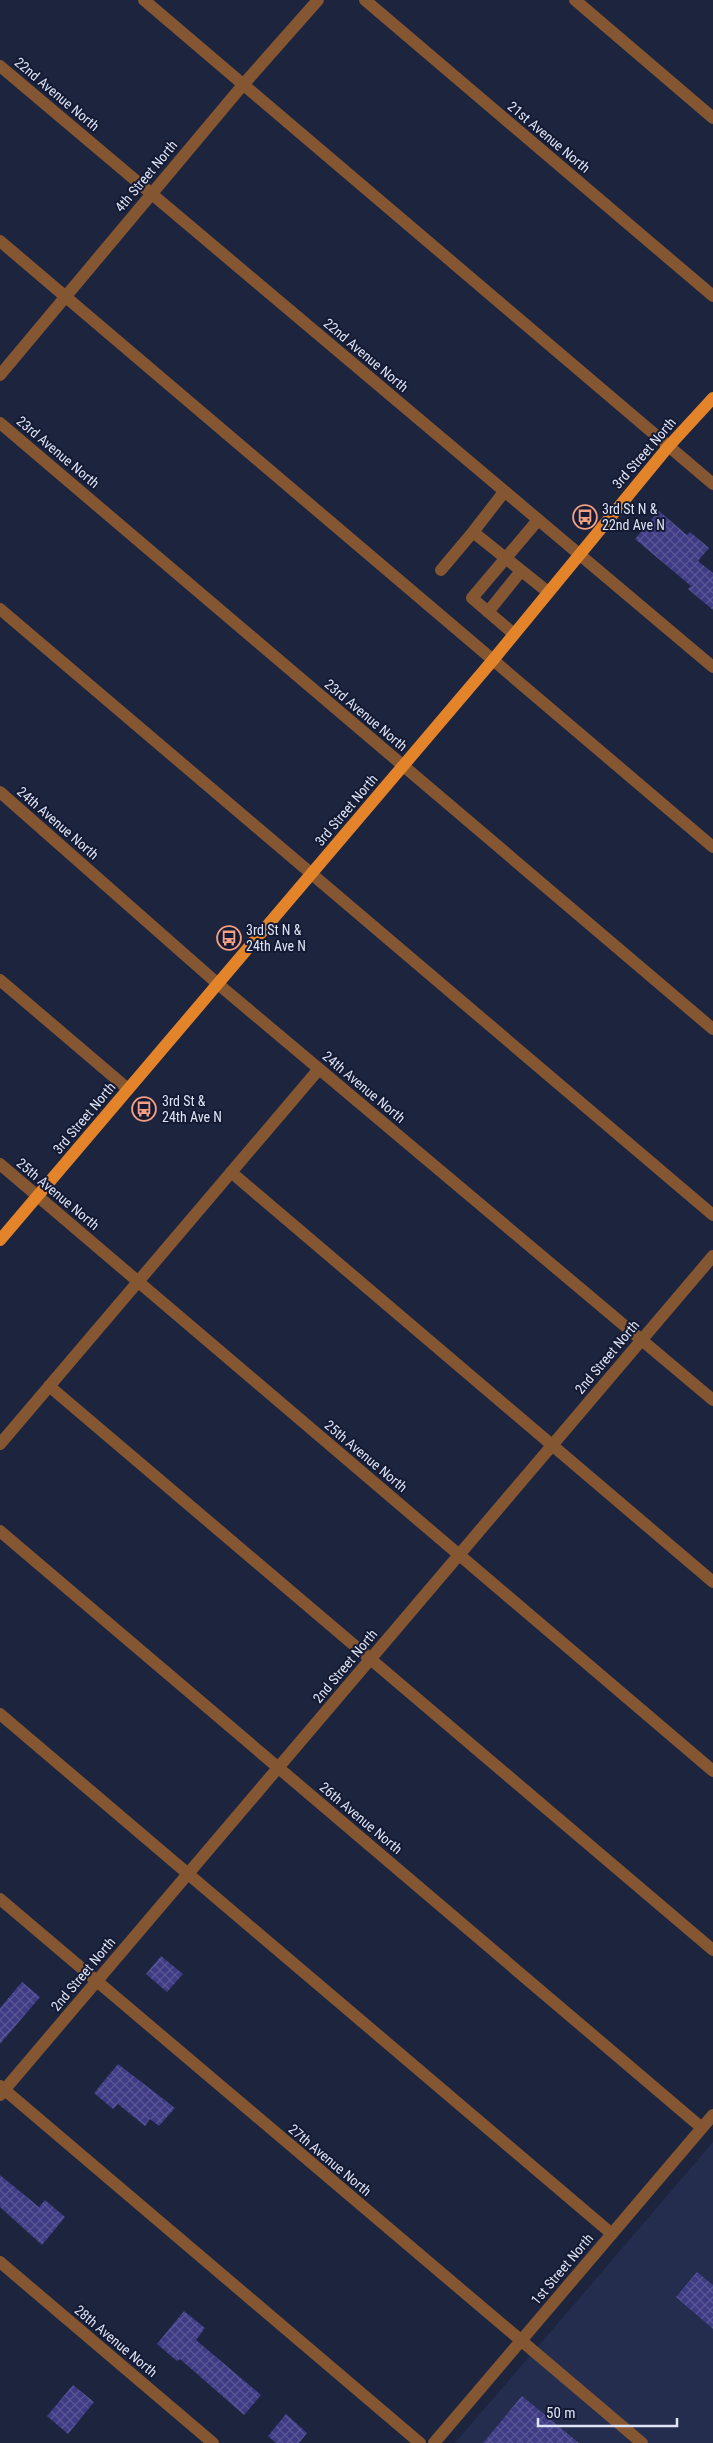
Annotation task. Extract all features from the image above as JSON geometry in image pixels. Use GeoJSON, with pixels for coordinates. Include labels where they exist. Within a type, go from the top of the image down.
{"type":"FeatureCollection","features":[{"type":"Feature","properties":{"kind":"main road","name":"3rd Street North"},"geometry":{"type":"LineString","coordinates":[[0,1240],[493,660],[668,446],[713,398]]}},
{"type":"Feature","properties":{"kind":"street"},"geometry":{"type":"LineString","coordinates":[[144,0],[242,86],[713,484]]}},
{"type":"Feature","properties":{"kind":"street","name":"4th Street North"},"geometry":{"type":"LineString","coordinates":[[0,375],[151,193],[318,0]]}},
{"type":"Feature","properties":{"kind":"street","name":"21st Avenue North"},"geometry":{"type":"LineString","coordinates":[[365,0],[713,296]]}},
{"type":"Feature","properties":{"kind":"street"},"geometry":{"type":"LineString","coordinates":[[575,0],[713,118]]}},
{"type":"Feature","properties":{"kind":"street","name":"22nd Avenue North"},"geometry":{"type":"LineString","coordinates":[[0,66],[713,667]]}},
{"type":"Feature","properties":{"kind":"street"},"geometry":{"type":"LineString","coordinates":[[0,240],[713,847]]}},
{"type":"Feature","properties":{"kind":"street","name":"23rd Avenue North"},"geometry":{"type":"LineString","coordinates":[[0,423],[713,1030]]}},
{"type":"Feature","properties":{"kind":"street"},"geometry":{"type":"LineString","coordinates":[[441,570],[504,492]]}},
{"type":"Feature","properties":{"kind":"street"},"geometry":{"type":"LineString","coordinates":[[514,634],[472,598],[538,520]]}},
{"type":"Feature","properties":{"kind":"street"},"geometry":{"type":"LineString","coordinates":[[473,532],[548,592]]}},
{"type":"Feature","properties":{"kind":"street"},"geometry":{"type":"LineString","coordinates":[[488,612],[521,571]]}},
{"type":"Feature","properties":{"kind":"street"},"geometry":{"type":"LineString","coordinates":[[0,609],[713,1215]]}},
{"type":"Feature","properties":{"kind":"street","name":"24th Avenue North"},"geometry":{"type":"LineString","coordinates":[[0,792],[218,984],[713,1400]]}},
{"type":"Feature","properties":{"kind":"street"},"geometry":{"type":"LineString","coordinates":[[0,980],[128,1089]]}},
{"type":"Feature","properties":{"kind":"street"},"geometry":{"type":"LineString","coordinates":[[0,1444],[319,1069]]}},
{"type":"Feature","properties":{"kind":"street","name":"25th Avenue North"},"geometry":{"type":"LineString","coordinates":[[0,1164],[713,1771]]}},
{"type":"Feature","properties":{"kind":"street"},"geometry":{"type":"LineString","coordinates":[[231,1172],[713,1582]]}},
{"type":"Feature","properties":{"kind":"street","name":"2nd Street North"},"geometry":{"type":"LineString","coordinates":[[1,2090],[188,1874],[713,1256]]}},
{"type":"Feature","properties":{"kind":"street"},"geometry":{"type":"LineString","coordinates":[[49,1386],[713,1950]]}},
{"type":"Feature","properties":{"kind":"street","name":"26th Avenue North"},"geometry":{"type":"LineString","coordinates":[[0,1531],[702,2128]]}},
{"type":"Feature","properties":{"kind":"street"},"geometry":{"type":"LineString","coordinates":[[0,1714],[612,2234]]}},
{"type":"Feature","properties":{"kind":"street","name":"27th Avenue North"},"geometry":{"type":"LineString","coordinates":[[0,1899],[520,2342],[642,2443]]}},
{"type":"Feature","properties":{"kind":"street"},"geometry":{"type":"LineString","coordinates":[[1,2090],[420,2443]]}},
{"type":"Feature","properties":{"kind":"street","name":"1st Street North"},"geometry":{"type":"LineString","coordinates":[[434,2443],[713,2115]]}},
{"type":"Feature","properties":{"kind":"street","name":"28th Avenue North"},"geometry":{"type":"LineString","coordinates":[[0,2262],[213,2443]]}},
{"type":"Feature","properties":{"kind":"shaded area"},"geometry":{"type":"Polygon","coordinates":[[[713,2142],[713,2443],[455,2443],[583,2294],[713,2142]]]}},
{"type":"Feature","properties":{"kind":"building"},"geometry":{"type":"Polygon","coordinates":[[[659,511],[687,535],[690,532],[709,548],[698,561],[713,573],[713,610],[688,589],[691,586],[635,539],[659,511]]]}},
{"type":"Feature","properties":{"kind":"building"},"geometry":{"type":"Polygon","coordinates":[[[161,1956],[183,1974],[167,1992],[146,1974],[161,1956]]]}},
{"type":"Feature","properties":{"kind":"building"},"geometry":{"type":"Polygon","coordinates":[[[22,1982],[40,1997],[0,2044],[0,2008],[22,1982]]]}},
{"type":"Feature","properties":{"kind":"building"},"geometry":{"type":"Polygon","coordinates":[[[118,2064],[175,2108],[159,2126],[150,2119],[145,2126],[118,2104],[113,2109],[94,2093],[118,2064]]]}},
{"type":"Feature","properties":{"kind":"building"},"geometry":{"type":"Polygon","coordinates":[[[0,2175],[39,2207],[45,2200],[65,2217],[42,2245],[0,2207],[0,2175]]]}},
{"type":"Feature","properties":{"kind":"building"},"geometry":{"type":"Polygon","coordinates":[[[697,2272],[713,2285],[713,2329],[676,2297],[697,2272]]]}},
{"type":"Feature","properties":{"kind":"building"},"geometry":{"type":"Polygon","coordinates":[[[184,2311],[205,2328],[196,2340],[261,2395],[244,2415],[180,2359],[177,2361],[157,2344],[184,2311]]]}},
{"type":"Feature","properties":{"kind":"building"},"geometry":{"type":"Polygon","coordinates":[[[73,2385],[94,2402],[68,2434],[47,2416],[73,2385]]]}},
{"type":"Feature","properties":{"kind":"building"},"geometry":{"type":"Polygon","coordinates":[[[522,2396],[579,2443],[483,2443],[522,2396]]]}},
{"type":"Feature","properties":{"kind":"building"},"geometry":{"type":"Polygon","coordinates":[[[286,2414],[307,2433],[299,2443],[276,2443],[268,2436],[286,2414]]]}},
{"type":"Feature","properties":{"kind":"place","name":"3rd St N & 22nd Ave N"},"geometry":{"type":"Point","coordinates":[585,517]}},
{"type":"Feature","properties":{"kind":"place","name":"3rd St N & 24th Ave N"},"geometry":{"type":"Point","coordinates":[229,938]}},
{"type":"Feature","properties":{"kind":"place","name":"3rd St & 24th Ave N"},"geometry":{"type":"Point","coordinates":[144,1109]}}]}
